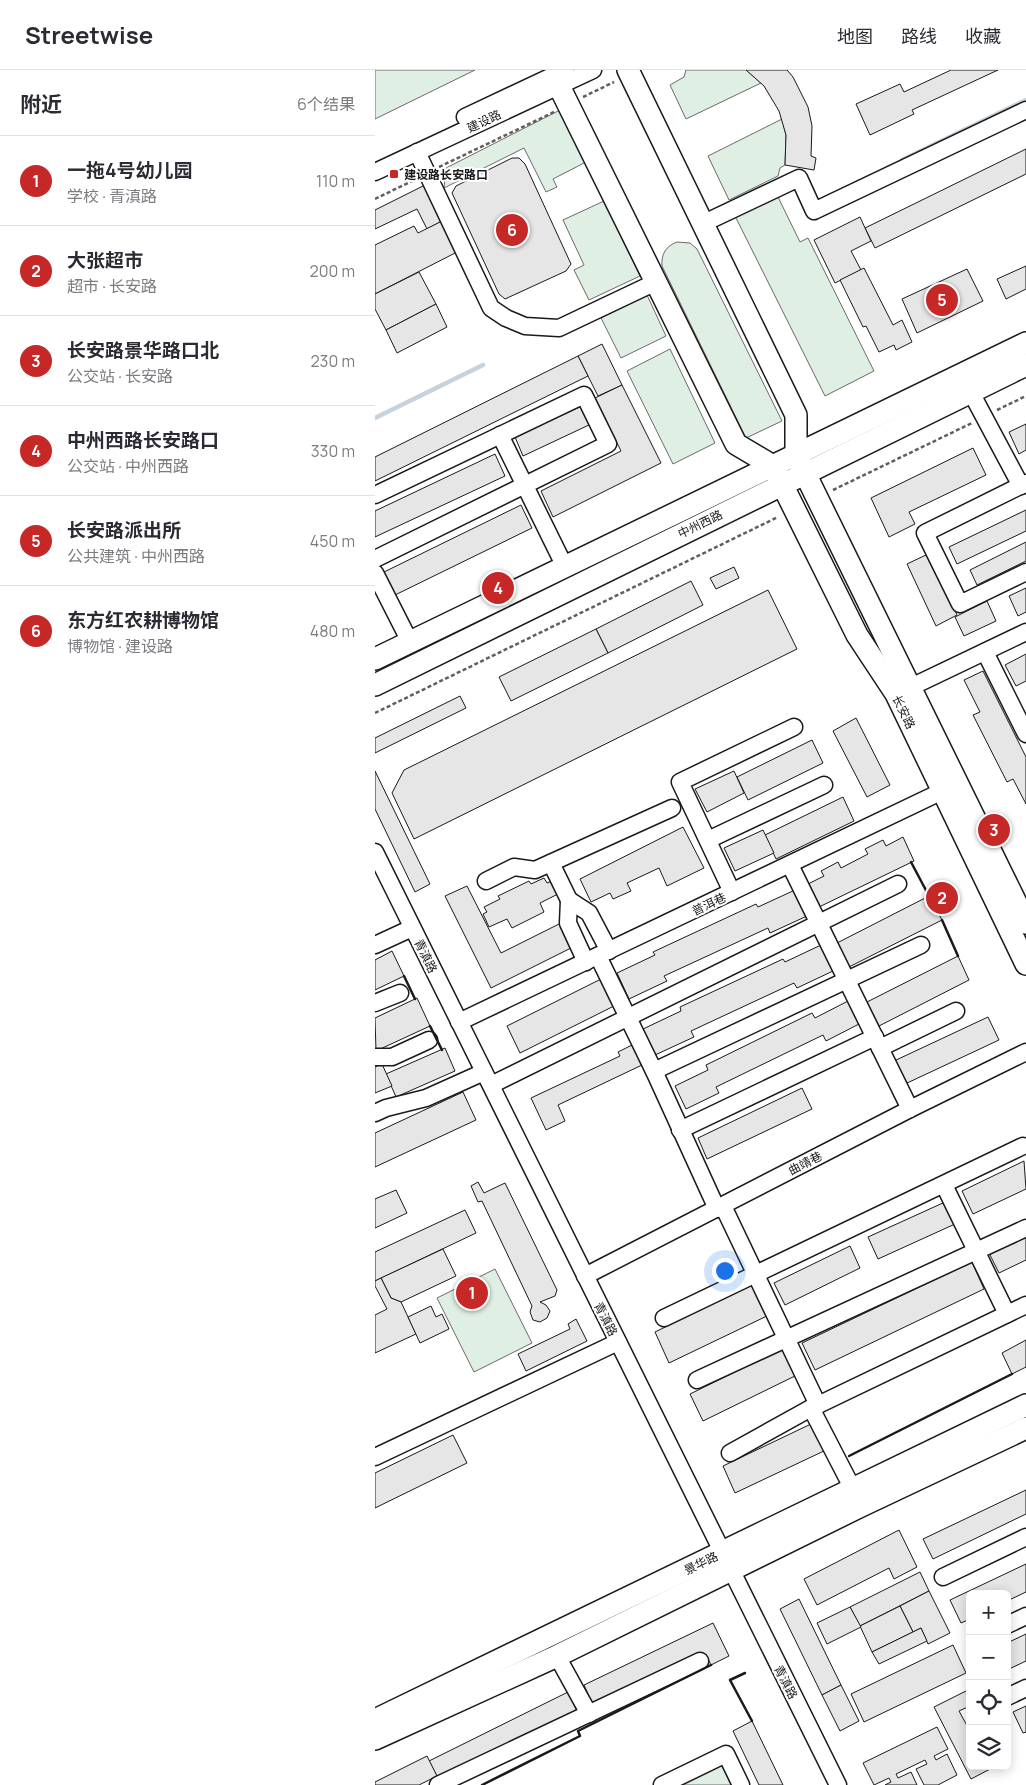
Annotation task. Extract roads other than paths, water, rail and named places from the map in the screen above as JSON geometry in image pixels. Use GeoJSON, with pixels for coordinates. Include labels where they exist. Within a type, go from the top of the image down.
{"type":"FeatureCollection","features":[{"type":"Feature","properties":{"kind":"main road"},"geometry":{"type":"LineString","coordinates":[[630,72],[796,415],[801,463]]}},
{"type":"Feature","properties":{"kind":"main road"},"geometry":{"type":"LineString","coordinates":[[556,75],[568,105],[736,444],[777,475]]}},
{"type":"Feature","properties":{"kind":"main road","name":"中州西路"},"geometry":{"type":"LineString","coordinates":[[375,685],[777,475],[967,383],[1026,343]]}},
{"type":"Feature","properties":{"kind":"main road","name":"中州西路"},"geometry":{"type":"LineString","coordinates":[[967,383],[1026,365]]}},
{"type":"Feature","properties":{"kind":"main road","name":"长安路"},"geometry":{"type":"LineString","coordinates":[[801,463],[911,687],[950,788],[1026,964]]}},
{"type":"Feature","properties":{"kind":"main road","name":"中州西路"},"geometry":{"type":"LineString","coordinates":[[375,660],[565,567],[777,475]]}},
{"type":"Feature","properties":{"kind":"main road","name":"长安路"},"geometry":{"type":"LineString","coordinates":[[777,475],[857,635],[896,694],[1026,924]]}},
{"type":"Feature","properties":{"kind":"main road","name":"景华路"},"geometry":{"type":"LineString","coordinates":[[375,1720],[726,1562],[857,1498],[1026,1405]]}},
{"type":"Feature","properties":{"kind":"main road","name":"景华路"},"geometry":{"type":"LineString","coordinates":[[857,1498],[1026,1428]]}},
{"type":"Feature","properties":{"kind":"main road","name":"景华路"},"geometry":{"type":"LineString","coordinates":[[375,1739],[557,1656],[726,1562]]}},
{"type":"Feature","properties":{"kind":"street","name":"建设路"},"geometry":{"type":"LineString","coordinates":[[375,161],[556,75],[593,70]]}},
{"type":"Feature","properties":{"kind":"street","name":"建设路"},"geometry":{"type":"LineString","coordinates":[[375,172],[417,152],[556,75]]}},
{"type":"Feature","properties":{"kind":"street"},"geometry":{"type":"LineString","coordinates":[[703,224],[799,178],[814,211],[1026,110]]}},
{"type":"Feature","properties":{"kind":"street"},"geometry":{"type":"LineString","coordinates":[[417,152],[491,308],[506,318],[525,326],[559,328],[656,282]]}},
{"type":"Feature","properties":{"kind":"street"},"geometry":{"type":"LineString","coordinates":[[967,383],[1023,485],[925,533],[960,604],[1026,572]]}},
{"type":"Feature","properties":{"kind":"street"},"geometry":{"type":"LineString","coordinates":[[375,495],[584,395],[608,444],[375,559]]}},
{"type":"Feature","properties":{"kind":"street"},"geometry":{"type":"LineString","coordinates":[[500,435],[565,567]]}},
{"type":"Feature","properties":{"kind":"street"},"geometry":{"type":"LineString","coordinates":[[375,573],[410,642]]}},
{"type":"Feature","properties":{"kind":"street"},"geometry":{"type":"LineString","coordinates":[[911,687],[1026,632]]}},
{"type":"Feature","properties":{"kind":"street"},"geometry":{"type":"LineString","coordinates":[[985,652],[1020,707],[1026,734]]}},
{"type":"Feature","properties":{"kind":"street"},"geometry":{"type":"LineString","coordinates":[[732,892],[680,782],[794,727]]}},
{"type":"Feature","properties":{"kind":"street"},"geometry":{"type":"LineString","coordinates":[[707,840],[824,785]]}},
{"type":"Feature","properties":{"kind":"street","name":"普洱巷"},"geometry":{"type":"LineString","coordinates":[[459,1022],[950,788]]}},
{"type":"Feature","properties":{"kind":"street"},"geometry":{"type":"LineString","coordinates":[[486,881],[514,867],[535,870],[672,808]]}},
{"type":"Feature","properties":{"kind":"street","name":"青滇路"},"geometry":{"type":"LineString","coordinates":[[375,852],[838,1785]]}},
{"type":"Feature","properties":{"kind":"street"},"geometry":{"type":"LineString","coordinates":[[551,863],[569,900],[567,924],[598,956]]}},
{"type":"Feature","properties":{"kind":"street"},"geometry":{"type":"LineString","coordinates":[[790,865],[910,1109]]}},
{"type":"Feature","properties":{"kind":"street"},"geometry":{"type":"LineString","coordinates":[[375,1113],[386,1108],[487,1079],[628,1017],[897,884]]}},
{"type":"Feature","properties":{"kind":"street"},"geometry":{"type":"LineString","coordinates":[[569,900],[589,913],[598,956],[654,1071],[680,1130],[756,1276],[857,1498]]}},
{"type":"Feature","properties":{"kind":"street"},"geometry":{"type":"LineString","coordinates":[[375,945],[412,928]]}},
{"type":"Feature","properties":{"kind":"street"},"geometry":{"type":"LineString","coordinates":[[654,1071],[921,945]]}},
{"type":"Feature","properties":{"kind":"street"},"geometry":{"type":"LineString","coordinates":[[375,1004],[400,993]]}},
{"type":"Feature","properties":{"kind":"street"},"geometry":{"type":"LineString","coordinates":[[680,1130],[877,1042],[957,1011]]}},
{"type":"Feature","properties":{"kind":"street"},"geometry":{"type":"LineString","coordinates":[[375,1057],[392,1057],[429,1040]]}},
{"type":"Feature","properties":{"kind":"street","name":"曲靖巷"},"geometry":{"type":"LineString","coordinates":[[585,1276],[910,1109],[1026,1052]]}},
{"type":"Feature","properties":{"kind":"street"},"geometry":{"type":"LineString","coordinates":[[664,1318],[756,1276],[1023,1146]]}},
{"type":"Feature","properties":{"kind":"street"},"geometry":{"type":"LineString","coordinates":[[944,1185],[1007,1314]]}},
{"type":"Feature","properties":{"kind":"street"},"geometry":{"type":"LineString","coordinates":[[697,1380],[1026,1228]]}},
{"type":"Feature","properties":{"kind":"street"},"geometry":{"type":"LineString","coordinates":[[730,1453],[815,1407],[1026,1305]]}},
{"type":"Feature","properties":{"kind":"street"},"geometry":{"type":"LineString","coordinates":[[375,1457],[618,1342]]}},
{"type":"Feature","properties":{"kind":"street"},"geometry":{"type":"LineString","coordinates":[[943,1577],[1026,1537]]}},
{"type":"Feature","properties":{"kind":"street"},"geometry":{"type":"LineString","coordinates":[[1011,1623],[1026,1616]]}},
{"type":"Feature","properties":{"kind":"street"},"geometry":{"type":"LineString","coordinates":[[557,1656],[589,1714]]}},
{"type":"Feature","properties":{"kind":"street"},"geometry":{"type":"LineString","coordinates":[[438,1785],[700,1662]]}},
{"type":"Feature","properties":{"kind":"street"},"geometry":{"type":"LineString","coordinates":[[1011,1695],[1026,1688]]}},
{"type":"Feature","properties":{"kind":"street"},"geometry":{"type":"LineString","coordinates":[[662,1785],[726,1754],[741,1785]]}},
{"type":"Feature","properties":{"kind":"waterway"},"geometry":{"type":"LineString","coordinates":[[902,160],[1026,100]]}},
{"type":"Feature","properties":{"kind":"waterway"},"geometry":{"type":"LineString","coordinates":[[375,418],[483,365]]}},
{"type":"Feature","properties":{"kind":"place","name":"建设路长安路口"},"geometry":{"type":"Point","coordinates":[394,174]}},
{"type":"Feature","properties":{"kind":"place","name":"东方红农耕博物馆"},"geometry":{"type":"Point","coordinates":[512,230]}},
{"type":"Feature","properties":{"kind":"place","name":"长安路派出所"},"geometry":{"type":"Point","coordinates":[942,300]}},
{"type":"Feature","properties":{"kind":"place","name":"中州西路长安路口"},"geometry":{"type":"Point","coordinates":[498,588]}},
{"type":"Feature","properties":{"kind":"place","name":"长安路景华路口北"},"geometry":{"type":"Point","coordinates":[994,830]}},
{"type":"Feature","properties":{"kind":"place","name":"大张超市"},"geometry":{"type":"Point","coordinates":[942,898]}},
{"type":"Feature","properties":{"kind":"place","name":"一拖4号幼儿园"},"geometry":{"type":"Point","coordinates":[472,1293]}}]}
